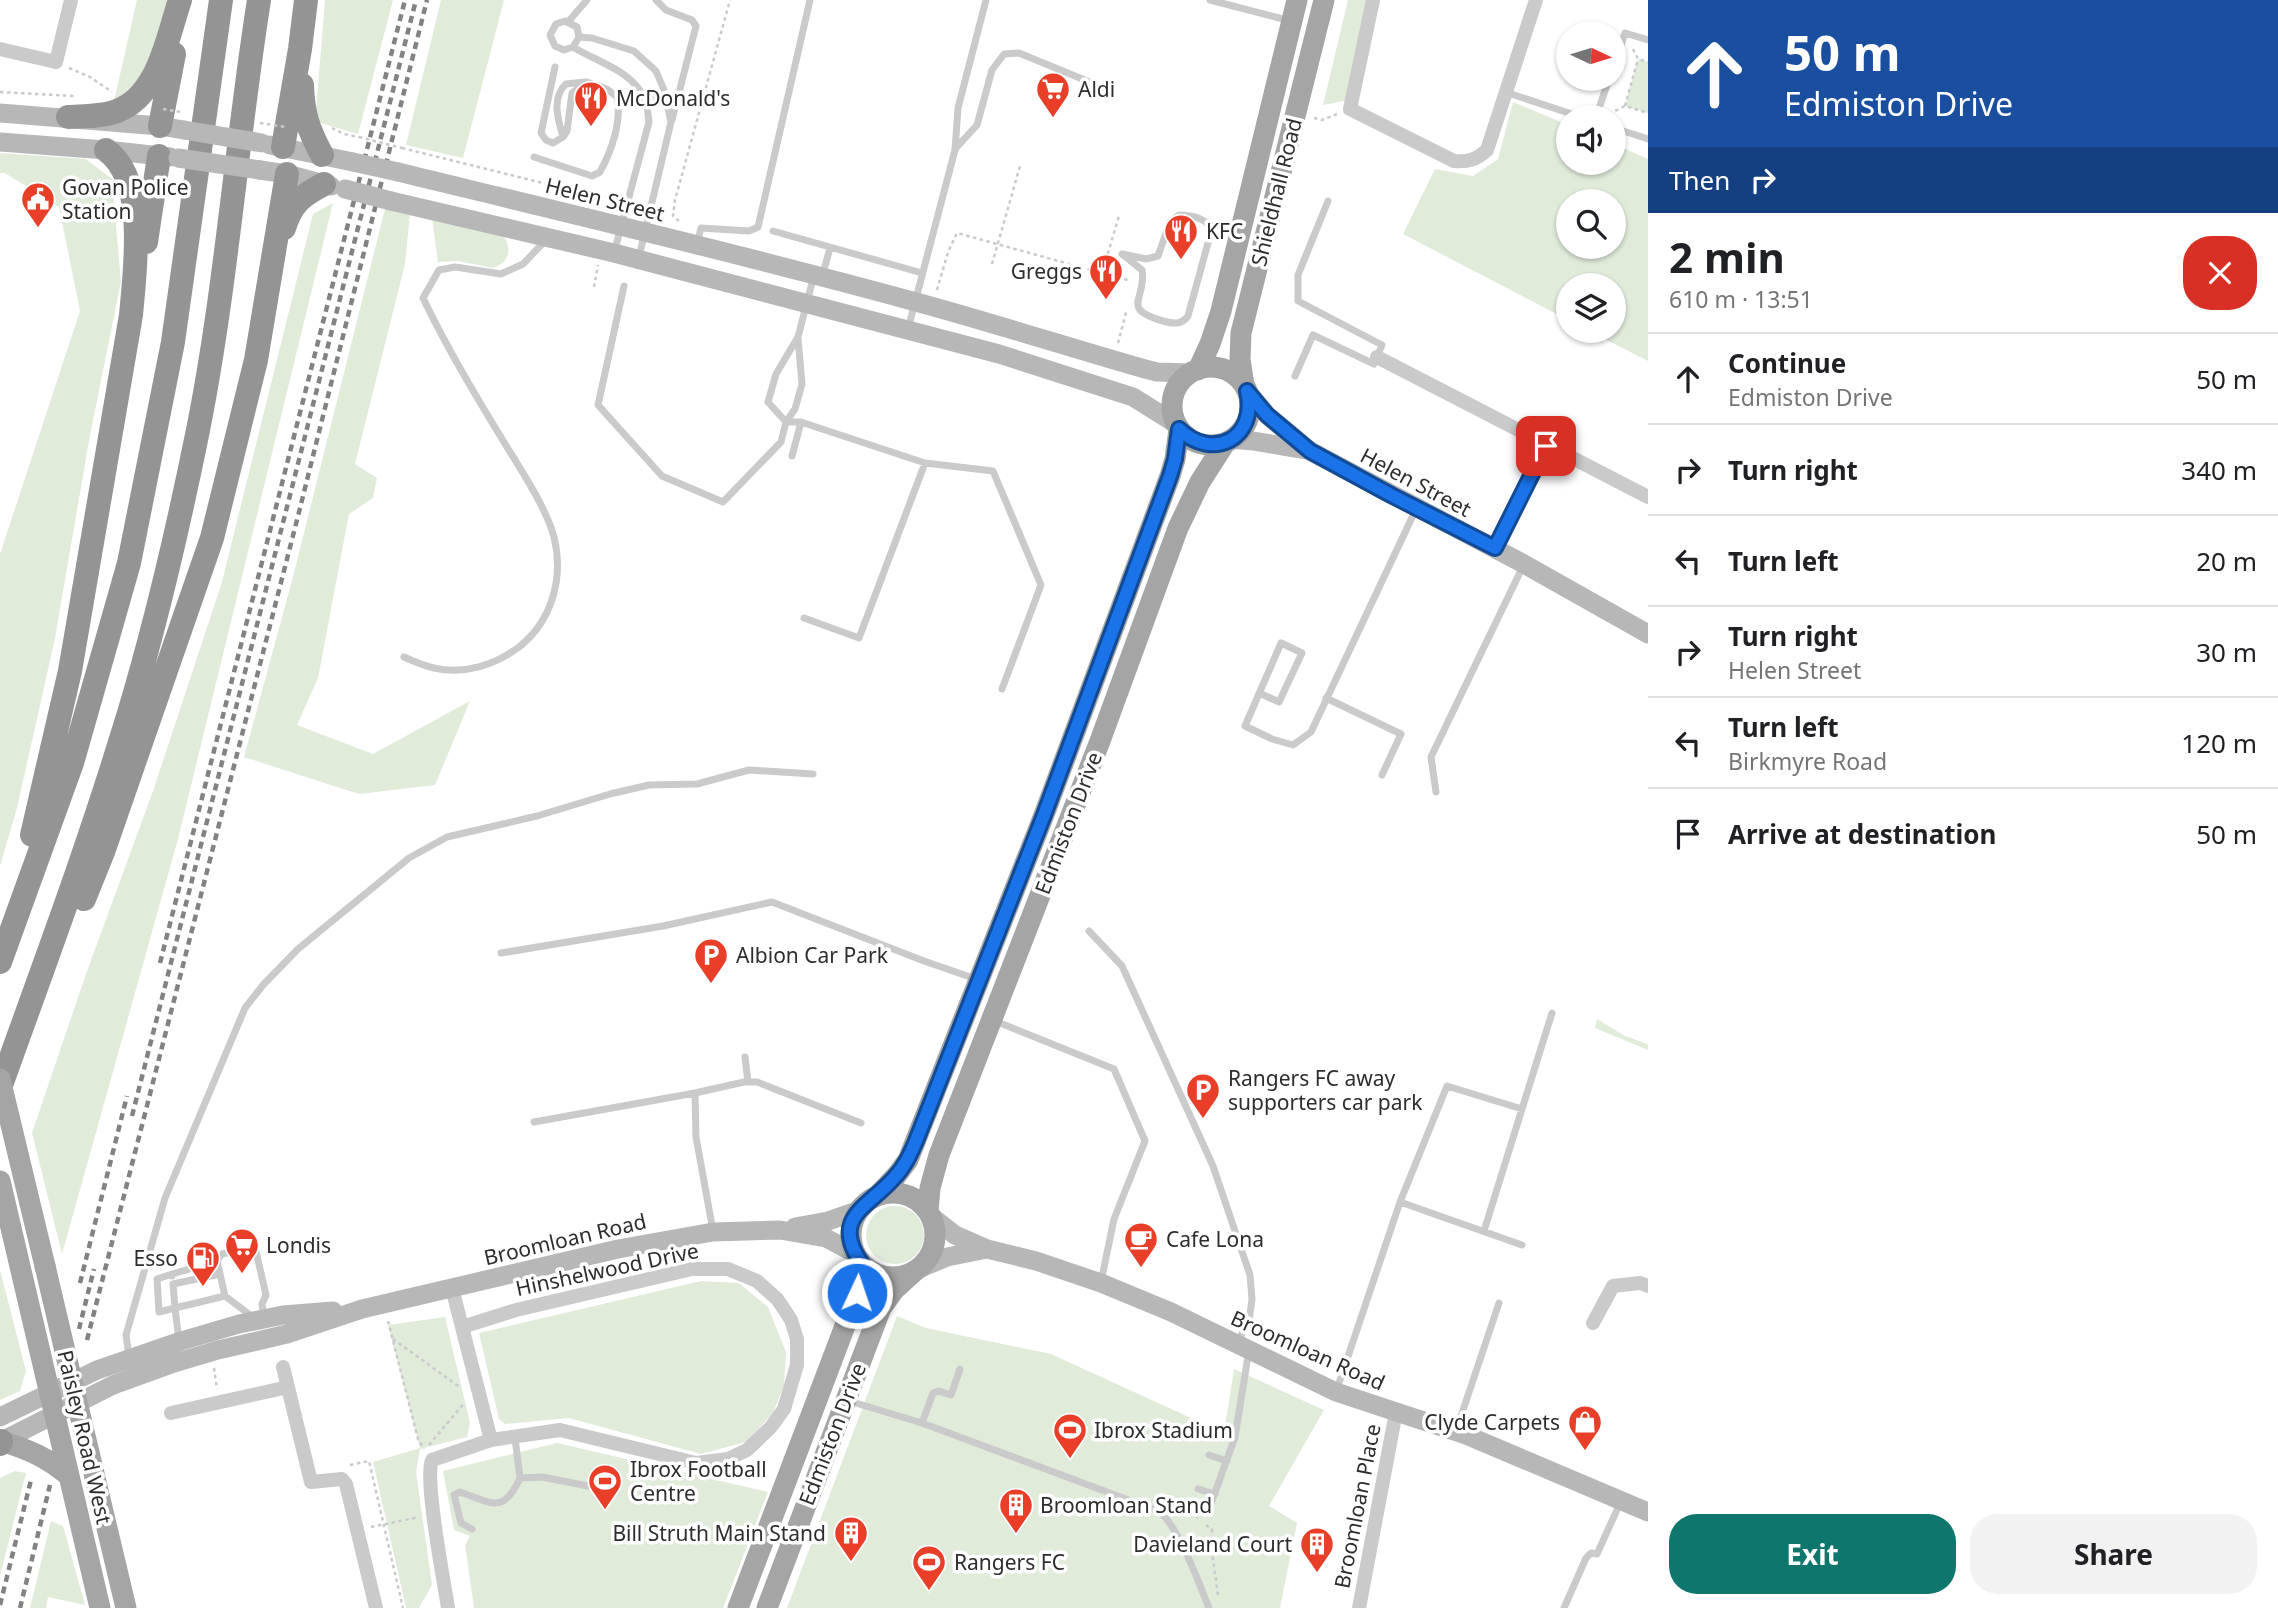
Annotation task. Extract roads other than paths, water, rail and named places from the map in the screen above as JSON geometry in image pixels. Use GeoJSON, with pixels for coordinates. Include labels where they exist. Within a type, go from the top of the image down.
{"type":"FeatureCollection","features":[{"type":"Feature","properties":{"kind":"highway"},"geometry":{"type":"LineString","coordinates":[[71,106],[113,113],[135,101],[158,68],[182,0]]}},
{"type":"Feature","properties":{"kind":"highway"},"geometry":{"type":"LineString","coordinates":[[172,128],[182,0]]}},
{"type":"Feature","properties":{"kind":"highway"},"geometry":{"type":"LineString","coordinates":[[4,952],[72,763],[129,563],[173,342],[221,0]]}},
{"type":"Feature","properties":{"kind":"highway"},"geometry":{"type":"LineString","coordinates":[[0,1088],[121,740],[175,536],[212,349],[259,0]]}},
{"type":"Feature","properties":{"kind":"highway"},"geometry":{"type":"LineString","coordinates":[[272,145],[300,49],[306,0]]}},
{"type":"Feature","properties":{"kind":"highway"},"geometry":{"type":"LineString","coordinates":[[300,49],[305,119],[322,155]]}},
{"type":"Feature","properties":{"kind":"highway"},"geometry":{"type":"LineString","coordinates":[[106,150],[117,159],[125,172],[134,211],[136,259],[131,315]]}},
{"type":"Feature","properties":{"kind":"highway"},"geometry":{"type":"LineString","coordinates":[[4,952],[70,671],[131,315],[146,239],[169,157]]}},
{"type":"Feature","properties":{"kind":"highway"},"geometry":{"type":"LineString","coordinates":[[0,1104],[103,852],[212,538],[256,360],[287,174]]}},
{"type":"Feature","properties":{"kind":"highway"},"geometry":{"type":"LineString","coordinates":[[270,269],[288,216],[303,196],[335,187]]}},
{"type":"Feature","properties":{"kind":"main road","name":"Shieldhall Road"},"geometry":{"type":"LineString","coordinates":[[1194,371],[1210,344],[1221,311],[1297,0]]}},
{"type":"Feature","properties":{"kind":"main road","name":"Shieldhall Road"},"geometry":{"type":"LineString","coordinates":[[1245,388],[1240,359],[1241,334],[1324,0]]}},
{"type":"Feature","properties":{"kind":"main road"},"geometry":{"type":"LineString","coordinates":[[1275,89],[1298,104]]}},
{"type":"Feature","properties":{"kind":"main road"},"geometry":{"type":"LineString","coordinates":[[1220,368],[1231,373],[1245,388],[1250,403],[1248,416],[1244,427],[1228,441],[1213,445],[1201,444],[1189,439],[1177,427],[1172,404],[1175,391],[1194,371],[1220,368]]}},
{"type":"Feature","properties":{"kind":"main road","name":"Edmiston Drive"},"geometry":{"type":"LineString","coordinates":[[879,1194],[908,1160],[980,980],[1170,476],[1175,459],[1177,427]]}},
{"type":"Feature","properties":{"kind":"main road","name":"Edmiston Drive"},"geometry":{"type":"LineString","coordinates":[[930,1214],[930,1188],[939,1155],[1100,741],[1178,528],[1200,482],[1228,441]]}},
{"type":"Feature","properties":{"kind":"main road","name":"Paisley Road West"},"geometry":{"type":"LineString","coordinates":[[0,1079],[73,1382],[83,1437],[126,1608]]}},
{"type":"Feature","properties":{"kind":"main road","name":"Paisley Road West"},"geometry":{"type":"LineString","coordinates":[[0,1181],[100,1608]]}},
{"type":"Feature","properties":{"kind":"main road"},"geometry":{"type":"LineString","coordinates":[[893,1192],[918,1200],[930,1214],[935,1237],[933,1250],[926,1262],[902,1276],[888,1277],[874,1273],[858,1258],[850,1239],[857,1211],[879,1194],[893,1192]]}},
{"type":"Feature","properties":{"kind":"main road","name":"Edmiston Drive"},"geometry":{"type":"LineString","coordinates":[[738,1608],[851,1310],[858,1258]]}},
{"type":"Feature","properties":{"kind":"main road","name":"Edmiston Drive"},"geometry":{"type":"LineString","coordinates":[[766,1608],[881,1308],[894,1290],[916,1270]]}},
{"type":"Feature","properties":{"kind":"main road"},"geometry":{"type":"LineString","coordinates":[[0,1442],[44,1457],[69,1476]]}},
{"type":"Feature","properties":{"kind":"street"},"geometry":{"type":"LineString","coordinates":[[0,49],[56,62],[71,0]]}},
{"type":"Feature","properties":{"kind":"street"},"geometry":{"type":"LineString","coordinates":[[1373,0],[1350,109],[1454,161],[1466,162],[1479,158],[1487,150],[1536,0]]}},
{"type":"Feature","properties":{"kind":"street","name":"Helen Street"},"geometry":{"type":"LineString","coordinates":[[0,113],[71,106],[172,128],[322,155],[645,232],[699,237],[818,276],[1021,331],[1145,369],[1157,372],[1194,371]]}},
{"type":"Feature","properties":{"kind":"street"},"geometry":{"type":"LineString","coordinates":[[169,157],[172,128]]}},
{"type":"Feature","properties":{"kind":"street"},"geometry":{"type":"LineString","coordinates":[[0,142],[169,157],[287,174],[614,253],[999,354],[1133,397],[1177,427]]}},
{"type":"Feature","properties":{"kind":"street"},"geometry":{"type":"LineString","coordinates":[[272,145],[287,174]]}},
{"type":"Feature","properties":{"kind":"street"},"geometry":{"type":"LineString","coordinates":[[1377,357],[1648,497]]}},
{"type":"Feature","properties":{"kind":"street","name":"Helen Street"},"geometry":{"type":"LineString","coordinates":[[1245,388],[1267,415],[1310,451],[1495,548],[1648,634]]}},
{"type":"Feature","properties":{"kind":"street","name":"Helen Street"},"geometry":{"type":"LineString","coordinates":[[1228,441],[1253,440],[1310,451]]}},
{"type":"Feature","properties":{"kind":"street"},"geometry":{"type":"LineString","coordinates":[[1495,548],[1546,446]]}},
{"type":"Feature","properties":{"kind":"street","name":"Broomloan Road"},"geometry":{"type":"LineString","coordinates":[[0,1442],[129,1378],[211,1352],[287,1334],[362,1309],[618,1248],[713,1232],[780,1230],[828,1221],[857,1211]]}},
{"type":"Feature","properties":{"kind":"street","name":"Broomloan Road"},"geometry":{"type":"LineString","coordinates":[[930,1214],[956,1235],[987,1249],[1036,1261],[1101,1283],[1160,1307],[1336,1392],[1456,1432],[1648,1513]]}},
{"type":"Feature","properties":{"kind":"street","name":"Broomloan Road"},"geometry":{"type":"LineString","coordinates":[[780,1230],[826,1238],[858,1258]]}},
{"type":"Feature","properties":{"kind":"street","name":"Broomloan Road"},"geometry":{"type":"LineString","coordinates":[[916,1270],[947,1257],[987,1249]]}},
{"type":"Feature","properties":{"kind":"street","name":"Hinshelwood Drive"},"geometry":{"type":"LineString","coordinates":[[448,1608],[429,1470],[432,1460],[491,1440],[560,1430],[696,1463],[728,1459],[747,1450],[761,1438],[784,1409],[797,1365],[797,1339],[791,1320],[777,1299],[757,1281],[737,1271],[703,1268],[516,1310],[462,1327]]}},
{"type":"Feature","properties":{"kind":"street"},"geometry":{"type":"LineString","coordinates":[[1593,1323],[1612,1286],[1640,1283],[1648,1286]]}},
{"type":"Feature","properties":{"kind":"street"},"geometry":{"type":"LineString","coordinates":[[452,1288],[491,1440]]}},
{"type":"Feature","properties":{"kind":"street","name":"Broomloan Road"},"geometry":{"type":"LineString","coordinates":[[0,1417],[97,1370],[180,1342],[283,1315],[362,1309]]}},
{"type":"Feature","properties":{"kind":"street"},"geometry":{"type":"LineString","coordinates":[[284,1367],[311,1482],[342,1479],[346,1484],[376,1608]]}},
{"type":"Feature","properties":{"kind":"street"},"geometry":{"type":"LineString","coordinates":[[170,1413],[288,1387]]}},
{"type":"Feature","properties":{"kind":"street","name":"Broomloan Place"},"geometry":{"type":"LineString","coordinates":[[1359,1608],[1396,1412]]}},
{"type":"Feature","properties":{"kind":"lane"},"geometry":{"type":"LineString","coordinates":[[568,22],[587,0]]}},
{"type":"Feature","properties":{"kind":"lane"},"geometry":{"type":"LineString","coordinates":[[638,260],[696,26],[692,20],[666,10],[656,0]]}},
{"type":"Feature","properties":{"kind":"lane"},"geometry":{"type":"LineString","coordinates":[[699,237],[749,231],[758,226],[810,0]]}},
{"type":"Feature","properties":{"kind":"lane"},"geometry":{"type":"LineString","coordinates":[[908,330],[955,150],[958,108],[986,0]]}},
{"type":"Feature","properties":{"kind":"lane"},"geometry":{"type":"LineString","coordinates":[[1210,0],[1291,21]]}},
{"type":"Feature","properties":{"kind":"lane"},"geometry":{"type":"LineString","coordinates":[[568,22],[577,27],[579,37],[573,47],[559,49],[552,42],[550,35],[556,24],[568,22]]}},
{"type":"Feature","properties":{"kind":"lane"},"geometry":{"type":"LineString","coordinates":[[1626,33],[1648,40]]}},
{"type":"Feature","properties":{"kind":"lane"},"geometry":{"type":"LineString","coordinates":[[579,37],[592,38],[634,51],[656,71],[664,90],[671,122]]}},
{"type":"Feature","properties":{"kind":"lane"},"geometry":{"type":"LineString","coordinates":[[573,47],[633,82],[646,101],[649,122],[614,253]]}},
{"type":"Feature","properties":{"kind":"lane"},"geometry":{"type":"LineString","coordinates":[[955,150],[977,125],[992,70],[1004,54],[1019,53],[1109,90]]}},
{"type":"Feature","properties":{"kind":"lane"},"geometry":{"type":"LineString","coordinates":[[555,67],[541,133],[546,140],[553,143],[563,138],[567,131],[572,93],[587,82]]}},
{"type":"Feature","properties":{"kind":"lane"},"geometry":{"type":"LineString","coordinates":[[534,157],[592,176],[600,172],[611,147],[620,113],[617,97],[607,89],[587,82],[566,84],[560,89],[556,114],[563,138]]}},
{"type":"Feature","properties":{"kind":"lane"},"geometry":{"type":"LineString","coordinates":[[643,96],[655,97],[664,90]]}},
{"type":"Feature","properties":{"kind":"lane"},"geometry":{"type":"LineString","coordinates":[[1505,92],[1556,109]]}},
{"type":"Feature","properties":{"kind":"lane"},"geometry":{"type":"LineString","coordinates":[[1626,132],[1648,139]]}},
{"type":"Feature","properties":{"kind":"lane"},"geometry":{"type":"LineString","coordinates":[[1295,376],[1313,335],[1374,364],[1382,345],[1298,301],[1298,275],[1328,201]]}},
{"type":"Feature","properties":{"kind":"lane"},"geometry":{"type":"LineString","coordinates":[[1179,215],[1206,221],[1210,226],[1210,237],[1188,316],[1179,323],[1172,324],[1143,315],[1139,311],[1142,270],[1122,254],[1146,259],[1158,257],[1163,249],[1170,222],[1179,215]]}},
{"type":"Feature","properties":{"kind":"lane"},"geometry":{"type":"LineString","coordinates":[[773,231],[922,272]]}},
{"type":"Feature","properties":{"kind":"lane"},"geometry":{"type":"LineString","coordinates":[[404,657],[434,669],[470,670],[504,658],[532,636],[551,606],[559,571],[554,535],[533,491],[444,342],[423,298],[439,270],[455,267],[501,274],[523,264],[548,238]]}},
{"type":"Feature","properties":{"kind":"lane"},"geometry":{"type":"LineString","coordinates":[[830,248],[806,303],[798,337],[776,374],[768,402],[786,422],[801,422],[925,463],[993,471],[1041,585],[1002,689]]}},
{"type":"Feature","properties":{"kind":"lane"},"geometry":{"type":"LineString","coordinates":[[624,286],[598,405],[662,476],[723,502],[781,442],[786,422],[795,409],[802,384],[798,337]]}},
{"type":"Feature","properties":{"kind":"lane"},"geometry":{"type":"LineString","coordinates":[[792,456],[801,422]]}},
{"type":"Feature","properties":{"kind":"lane"},"geometry":{"type":"LineString","coordinates":[[804,618],[859,638],[925,463]]}},
{"type":"Feature","properties":{"kind":"lane"},"geometry":{"type":"LineString","coordinates":[[1259,693],[1279,702],[1302,653],[1281,643],[1259,693],[1245,726],[1272,739],[1293,745],[1311,732],[1416,508]]}},
{"type":"Feature","properties":{"kind":"lane"},"geometry":{"type":"LineString","coordinates":[[1436,792],[1431,757],[1524,564]]}},
{"type":"Feature","properties":{"kind":"lane"},"geometry":{"type":"LineString","coordinates":[[1326,698],[1401,734],[1382,775]]}},
{"type":"Feature","properties":{"kind":"lane"},"geometry":{"type":"LineString","coordinates":[[129,1360],[126,1335],[169,1188],[245,1008],[298,948],[409,858],[447,837],[649,785],[697,784],[749,770],[813,774]]}},
{"type":"Feature","properties":{"kind":"lane"},"geometry":{"type":"LineString","coordinates":[[502,953],[663,926],[772,902],[980,980]]}},
{"type":"Feature","properties":{"kind":"lane"},"geometry":{"type":"LineString","coordinates":[[1089,931],[1122,966],[1213,1166],[1250,1275],[1252,1299],[1243,1347],[1235,1437],[1208,1512]]}},
{"type":"Feature","properties":{"kind":"lane"},"geometry":{"type":"LineString","coordinates":[[1484,1231],[1552,1013]]}},
{"type":"Feature","properties":{"kind":"lane"},"geometry":{"type":"LineString","coordinates":[[992,1020],[1114,1069],[1145,1140],[1114,1219],[1101,1283]]}},
{"type":"Feature","properties":{"kind":"lane"},"geometry":{"type":"LineString","coordinates":[[746,1057],[748,1082]]}},
{"type":"Feature","properties":{"kind":"lane"},"geometry":{"type":"LineString","coordinates":[[534,1122],[757,1082],[861,1123]]}},
{"type":"Feature","properties":{"kind":"lane"},"geometry":{"type":"LineString","coordinates":[[1336,1392],[1401,1202],[1447,1086],[1522,1109]]}},
{"type":"Feature","properties":{"kind":"lane"},"geometry":{"type":"LineString","coordinates":[[695,1093],[696,1137],[713,1232]]}},
{"type":"Feature","properties":{"kind":"lane"},"geometry":{"type":"LineString","coordinates":[[1401,1202],[1522,1245]]}},
{"type":"Feature","properties":{"kind":"lane"},"geometry":{"type":"LineString","coordinates":[[217,1261],[225,1296],[261,1319],[266,1295],[255,1247],[222,1254],[217,1261],[157,1279],[159,1312],[225,1296]]}},
{"type":"Feature","properties":{"kind":"lane"},"geometry":{"type":"LineString","coordinates":[[172,1274],[180,1342]]}},
{"type":"Feature","properties":{"kind":"lane"},"geometry":{"type":"LineString","coordinates":[[173,1284],[220,1274]]}},
{"type":"Feature","properties":{"kind":"lane"},"geometry":{"type":"LineString","coordinates":[[1456,1432],[1499,1303]]}},
{"type":"Feature","properties":{"kind":"lane"},"geometry":{"type":"LineString","coordinates":[[922,1423],[933,1393],[939,1391],[951,1395],[960,1369]]}},
{"type":"Feature","properties":{"kind":"lane"},"geometry":{"type":"LineString","coordinates":[[845,1400],[922,1423],[1164,1514],[1176,1533],[1209,1608]]}},
{"type":"Feature","properties":{"kind":"lane"},"geometry":{"type":"LineString","coordinates":[[472,1529],[461,1523],[454,1495],[460,1492],[494,1503],[504,1503],[512,1495],[520,1478],[515,1438]]}},
{"type":"Feature","properties":{"kind":"lane"},"geometry":{"type":"LineString","coordinates":[[1209,1455],[1227,1461]]}},
{"type":"Feature","properties":{"kind":"lane"},"geometry":{"type":"LineString","coordinates":[[520,1478],[542,1477],[588,1486]]}},
{"type":"Feature","properties":{"kind":"lane"},"geometry":{"type":"LineString","coordinates":[[1198,1489],[1215,1494]]}},
{"type":"Feature","properties":{"kind":"lane"},"geometry":{"type":"LineString","coordinates":[[1564,1608],[1586,1558],[1591,1553],[1597,1553],[1621,1501]]}},
{"type":"Feature","properties":{"kind":"railway"},"geometry":{"type":"LineString","coordinates":[[160,963],[405,0]]}},
{"type":"Feature","properties":{"kind":"railway"},"geometry":{"type":"LineString","coordinates":[[132,1116],[416,0]]}},
{"type":"Feature","properties":{"kind":"railway"},"geometry":{"type":"LineString","coordinates":[[87,1340],[427,0]]}},
{"type":"Feature","properties":{"kind":"railway"},"geometry":{"type":"LineString","coordinates":[[80,1283],[127,1096]]}},
{"type":"Feature","properties":{"kind":"railway"},"geometry":{"type":"LineString","coordinates":[[79,1329],[94,1269]]}},
{"type":"Feature","properties":{"kind":"railway"},"geometry":{"type":"LineString","coordinates":[[0,1605],[31,1480]]}},
{"type":"Feature","properties":{"kind":"railway"},"geometry":{"type":"LineString","coordinates":[[20,1608],[50,1485]]}},
{"type":"Feature","properties":{"kind":"place","name":"Aldi"},"geometry":{"type":"Point","coordinates":[1053,119]}},
{"type":"Feature","properties":{"kind":"place","name":"McDonald's"},"geometry":{"type":"Point","coordinates":[591,128]}},
{"type":"Feature","properties":{"kind":"place","name":"Govan Police Station"},"geometry":{"type":"Point","coordinates":[38,229]}},
{"type":"Feature","properties":{"kind":"place","name":"KFC"},"geometry":{"type":"Point","coordinates":[1181,261]}},
{"type":"Feature","properties":{"kind":"place","name":"Greggs"},"geometry":{"type":"Point","coordinates":[1106,301]}},
{"type":"Feature","properties":{"kind":"place","name":"Albion Car Park"},"geometry":{"type":"Point","coordinates":[711,985]}},
{"type":"Feature","properties":{"kind":"place","name":"Rangers FC away supporters car park"},"geometry":{"type":"Point","coordinates":[1203,1120]}},
{"type":"Feature","properties":{"kind":"place","name":"Cafe Lona"},"geometry":{"type":"Point","coordinates":[1141,1269]}},
{"type":"Feature","properties":{"kind":"place","name":"Londis"},"geometry":{"type":"Point","coordinates":[242,1275]}},
{"type":"Feature","properties":{"kind":"place","name":"Esso"},"geometry":{"type":"Point","coordinates":[203,1288]}},
{"type":"Feature","properties":{"kind":"place","name":"Clyde Carpets"},"geometry":{"type":"Point","coordinates":[1585,1452]}},
{"type":"Feature","properties":{"kind":"place","name":"Ibrox Stadium"},"geometry":{"type":"Point","coordinates":[1070,1460]}},
{"type":"Feature","properties":{"kind":"place","name":"Ibrox Football Centre"},"geometry":{"type":"Point","coordinates":[605,1511]}},
{"type":"Feature","properties":{"kind":"place","name":"Broomloan Stand"},"geometry":{"type":"Point","coordinates":[1016,1535]}},
{"type":"Feature","properties":{"kind":"place","name":"Bill Struth Main Stand"},"geometry":{"type":"Point","coordinates":[851,1563]}},
{"type":"Feature","properties":{"kind":"place","name":"Davieland Court"},"geometry":{"type":"Point","coordinates":[1317,1574]}},
{"type":"Feature","properties":{"kind":"place","name":"Rangers FC"},"geometry":{"type":"Point","coordinates":[929,1592]}}]}
